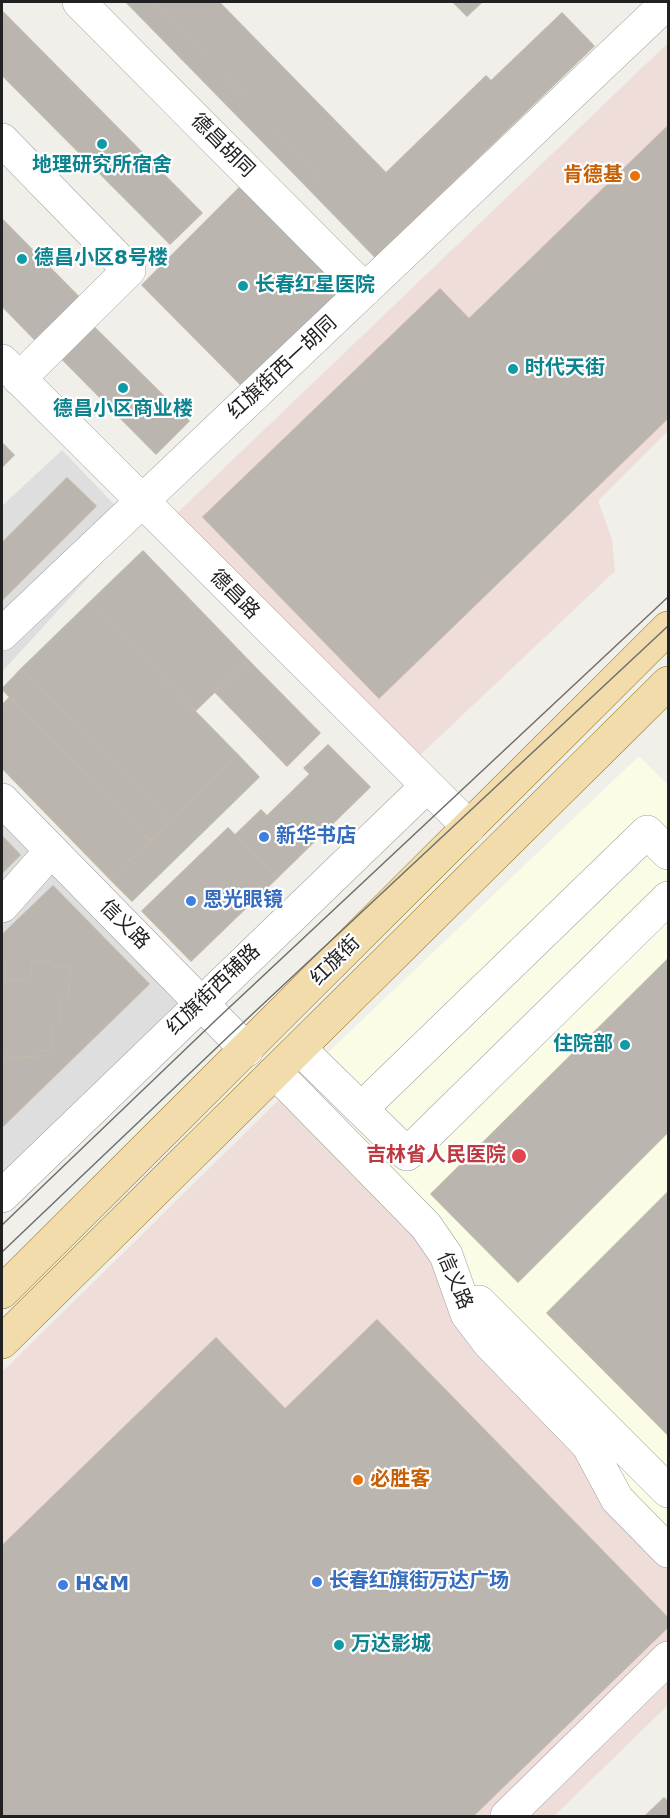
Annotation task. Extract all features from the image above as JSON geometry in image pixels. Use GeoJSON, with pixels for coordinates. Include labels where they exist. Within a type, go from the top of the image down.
{"type":"FeatureCollection","features":[{"type":"Feature","properties":{"kind":"main road","name":"红旗街"},"geometry":{"type":"LineString","coordinates":[[2,1292],[669,628]]}},
{"type":"Feature","properties":{"kind":"main road","name":"红旗街"},"geometry":{"type":"LineString","coordinates":[[2,1342],[669,683]]}},
{"type":"Feature","properties":{"kind":"street","name":"德昌胡同"},"geometry":{"type":"LineString","coordinates":[[79,2],[365,290]]}},
{"type":"Feature","properties":{"kind":"street","name":"红旗街西一胡同"},"geometry":{"type":"LineString","coordinates":[[2,634],[668,2]]}},
{"type":"Feature","properties":{"kind":"street"},"geometry":{"type":"LineString","coordinates":[[2,140],[129,270],[10,370]]}},
{"type":"Feature","properties":{"kind":"street","name":"德昌路"},"geometry":{"type":"LineString","coordinates":[[10,370],[140,502],[469,827]]}},
{"type":"Feature","properties":{"kind":"street","name":"红旗街西辅路"},"geometry":{"type":"LineString","coordinates":[[2,1196],[427,786]]}},
{"type":"Feature","properties":{"kind":"street","name":"信义路"},"geometry":{"type":"LineString","coordinates":[[2,801],[247,1050]]}},
{"type":"Feature","properties":{"kind":"street"},"geometry":{"type":"LineString","coordinates":[[361,1109],[647,832],[669,853]]}},
{"type":"Feature","properties":{"kind":"street"},"geometry":{"type":"LineString","coordinates":[[2,906],[51,851]]}},
{"type":"Feature","properties":{"kind":"street"},"geometry":{"type":"LineString","coordinates":[[300,1049],[407,1154],[669,898]]}},
{"type":"Feature","properties":{"kind":"street","name":"信义路"},"geometry":{"type":"LineString","coordinates":[[276,1072],[426,1226],[446,1255],[467,1314],[489,1343],[588,1445],[618,1499],[669,1551]]}},
{"type":"Feature","properties":{"kind":"street"},"geometry":{"type":"LineString","coordinates":[[458,1287],[486,1307],[669,1491]]}},
{"type":"Feature","properties":{"kind":"street"},"geometry":{"type":"LineString","coordinates":[[507,1816],[669,1658]]}},
{"type":"Feature","properties":{"kind":"shaded area","name":"时代天街"},"geometry":{"type":"Polygon","coordinates":[[[668,43],[668,431],[598,501],[612,539],[615,571],[416,759],[173,517],[668,43]]]}},
{"type":"Feature","properties":{"kind":"shaded area"},"geometry":{"type":"Polygon","coordinates":[[[62,450],[135,526],[2,672],[2,506],[62,450]]]}},
{"type":"Feature","properties":{"kind":"shaded area","name":"吉林省人民医院"},"geometry":{"type":"Polygon","coordinates":[[[639,756],[668,785],[668,1535],[631,1498],[297,1082],[639,756]]]}},
{"type":"Feature","properties":{"kind":"shaded area"},"geometry":{"type":"Polygon","coordinates":[[[2,823],[183,1009],[2,1182],[2,823]]]}},
{"type":"Feature","properties":{"kind":"shaded area","name":"长春红旗街万达广场"},"geometry":{"type":"Polygon","coordinates":[[[297,1082],[668,1535],[668,1705],[554,1816],[2,1816],[2,1372],[297,1082]]]}},
{"type":"Feature","properties":{"kind":"building"},"geometry":{"type":"Polygon","coordinates":[[[126,2],[152,2],[322,176],[309,189],[126,2]]]}},
{"type":"Feature","properties":{"kind":"building"},"geometry":{"type":"Polygon","coordinates":[[[152,2],[219,2],[386,173],[486,76],[491,81],[562,13],[594,46],[375,257],[309,189],[322,176],[152,2]]]}},
{"type":"Feature","properties":{"kind":"building"},"geometry":{"type":"Polygon","coordinates":[[[453,2],[482,2],[467,16],[453,2]]]}},
{"type":"Feature","properties":{"kind":"building","name":"地理研究所宿舍"},"geometry":{"type":"Polygon","coordinates":[[[2,11],[202,213],[170,244],[2,75],[2,11]]]}},
{"type":"Feature","properties":{"kind":"building","name":"时代天街"},"geometry":{"type":"Polygon","coordinates":[[[668,126],[668,418],[379,698],[203,517],[440,289],[469,319],[668,126]]]}},
{"type":"Feature","properties":{"kind":"building","name":"长春红星医院"},"geometry":{"type":"Polygon","coordinates":[[[242,185],[344,287],[242,386],[142,285],[242,185]]]}},
{"type":"Feature","properties":{"kind":"building","name":"德昌小区8号楼"},"geometry":{"type":"Polygon","coordinates":[[[2,219],[82,300],[38,343],[2,306],[2,219]]]}},
{"type":"Feature","properties":{"kind":"building","name":"德昌小区商业楼"},"geometry":{"type":"Polygon","coordinates":[[[89,322],[189,421],[156,454],[57,354],[89,322]]]}},
{"type":"Feature","properties":{"kind":"building"},"geometry":{"type":"Polygon","coordinates":[[[2,443],[14,455],[2,467],[2,443]]]}},
{"type":"Feature","properties":{"kind":"building"},"geometry":{"type":"Polygon","coordinates":[[[67,478],[96,506],[2,600],[2,543],[67,478]]]}},
{"type":"Feature","properties":{"kind":"building"},"geometry":{"type":"Polygon","coordinates":[[[143,551],[248,660],[195,711],[89,603],[143,551]]]}},
{"type":"Feature","properties":{"kind":"building"},"geometry":{"type":"Polygon","coordinates":[[[89,603],[238,755],[170,821],[21,669],[89,603]]]}},
{"type":"Feature","properties":{"kind":"building"},"geometry":{"type":"Polygon","coordinates":[[[248,660],[320,733],[287,766],[215,692],[248,660]]]}},
{"type":"Feature","properties":{"kind":"building"},"geometry":{"type":"Polygon","coordinates":[[[21,669],[170,821],[150,841],[2,689],[21,669]]]}},
{"type":"Feature","properties":{"kind":"building"},"geometry":{"type":"Polygon","coordinates":[[[10,697],[150,841],[110,879],[2,768],[2,705],[10,697]]]}},
{"type":"Feature","properties":{"kind":"building"},"geometry":{"type":"Polygon","coordinates":[[[328,745],[370,787],[277,878],[235,835],[261,810],[267,816],[310,774],[304,768],[328,745]]]}},
{"type":"Feature","properties":{"kind":"building"},"geometry":{"type":"Polygon","coordinates":[[[238,755],[259,777],[132,901],[110,879],[238,755]]]}},
{"type":"Feature","properties":{"kind":"building"},"geometry":{"type":"Polygon","coordinates":[[[228,828],[277,878],[191,961],[142,911],[228,828]]]}},
{"type":"Feature","properties":{"kind":"building"},"geometry":{"type":"Polygon","coordinates":[[[2,836],[20,855],[2,873],[2,836]]]}},
{"type":"Feature","properties":{"kind":"building"},"geometry":{"type":"Polygon","coordinates":[[[53,886],[149,984],[2,1127],[2,1056],[37,1057],[37,1050],[51,1051],[51,1024],[59,1024],[60,997],[69,998],[70,966],[51,966],[51,961],[32,961],[31,980],[5,980],[6,961],[2,961],[2,935],[53,886]]]}},
{"type":"Feature","properties":{"kind":"building","name":"住院部"},"geometry":{"type":"Polygon","coordinates":[[[668,959],[668,1132],[518,1282],[431,1194],[668,959]]]}},
{"type":"Feature","properties":{"kind":"building"},"geometry":{"type":"Polygon","coordinates":[[[2,961],[6,961],[5,980],[31,980],[32,961],[51,961],[51,966],[70,966],[69,998],[60,997],[59,1024],[51,1024],[51,1051],[37,1050],[37,1057],[2,1056],[2,961]]]}},
{"type":"Feature","properties":{"kind":"building"},"geometry":{"type":"Polygon","coordinates":[[[668,1192],[668,1435],[547,1313],[668,1192]]]}},
{"type":"Feature","properties":{"kind":"building","name":"长春红旗街万达广场"},"geometry":{"type":"Polygon","coordinates":[[[377,1320],[668,1618],[668,1627],[473,1816],[2,1816],[2,1546],[216,1338],[285,1409],[377,1320]]]}},
{"type":"Feature","properties":{"kind":"building"},"geometry":{"type":"Polygon","coordinates":[[[664,1798],[668,1802],[668,1816],[645,1816],[664,1798]]]}},
{"type":"Feature","properties":{"kind":"tram line"},"geometry":{"type":"LineString","coordinates":[[2,1225],[217,1019],[668,597]]}},
{"type":"Feature","properties":{"kind":"tram line"},"geometry":{"type":"LineString","coordinates":[[2,1252],[231,1034],[668,626]]}},
{"type":"Feature","properties":{"kind":"place","name":"地理研究所宿舍"},"geometry":{"type":"Point","coordinates":[102,144]}},
{"type":"Feature","properties":{"kind":"place","name":"肯德基"},"geometry":{"type":"Point","coordinates":[635,176]}},
{"type":"Feature","properties":{"kind":"place","name":"德昌小区8号楼"},"geometry":{"type":"Point","coordinates":[22,259]}},
{"type":"Feature","properties":{"kind":"place","name":"长春红星医院"},"geometry":{"type":"Point","coordinates":[243,286]}},
{"type":"Feature","properties":{"kind":"place","name":"时代天街"},"geometry":{"type":"Point","coordinates":[513,369]}},
{"type":"Feature","properties":{"kind":"place","name":"德昌小区商业楼"},"geometry":{"type":"Point","coordinates":[123,388]}},
{"type":"Feature","properties":{"kind":"place","name":"新华书店"},"geometry":{"type":"Point","coordinates":[264,837]}},
{"type":"Feature","properties":{"kind":"place","name":"恩光眼镜"},"geometry":{"type":"Point","coordinates":[191,901]}},
{"type":"Feature","properties":{"kind":"place","name":"住院部"},"geometry":{"type":"Point","coordinates":[625,1045]}},
{"type":"Feature","properties":{"kind":"place","name":"吉林省人民医院"},"geometry":{"type":"Point","coordinates":[519,1156]}},
{"type":"Feature","properties":{"kind":"place","name":"必胜客"},"geometry":{"type":"Point","coordinates":[358,1480]}},
{"type":"Feature","properties":{"kind":"place","name":"长春红旗街万达广场"},"geometry":{"type":"Point","coordinates":[317,1582]}},
{"type":"Feature","properties":{"kind":"place","name":"H&M"},"geometry":{"type":"Point","coordinates":[63,1585]}},
{"type":"Feature","properties":{"kind":"place","name":"万达影城"},"geometry":{"type":"Point","coordinates":[339,1645]}}]}
